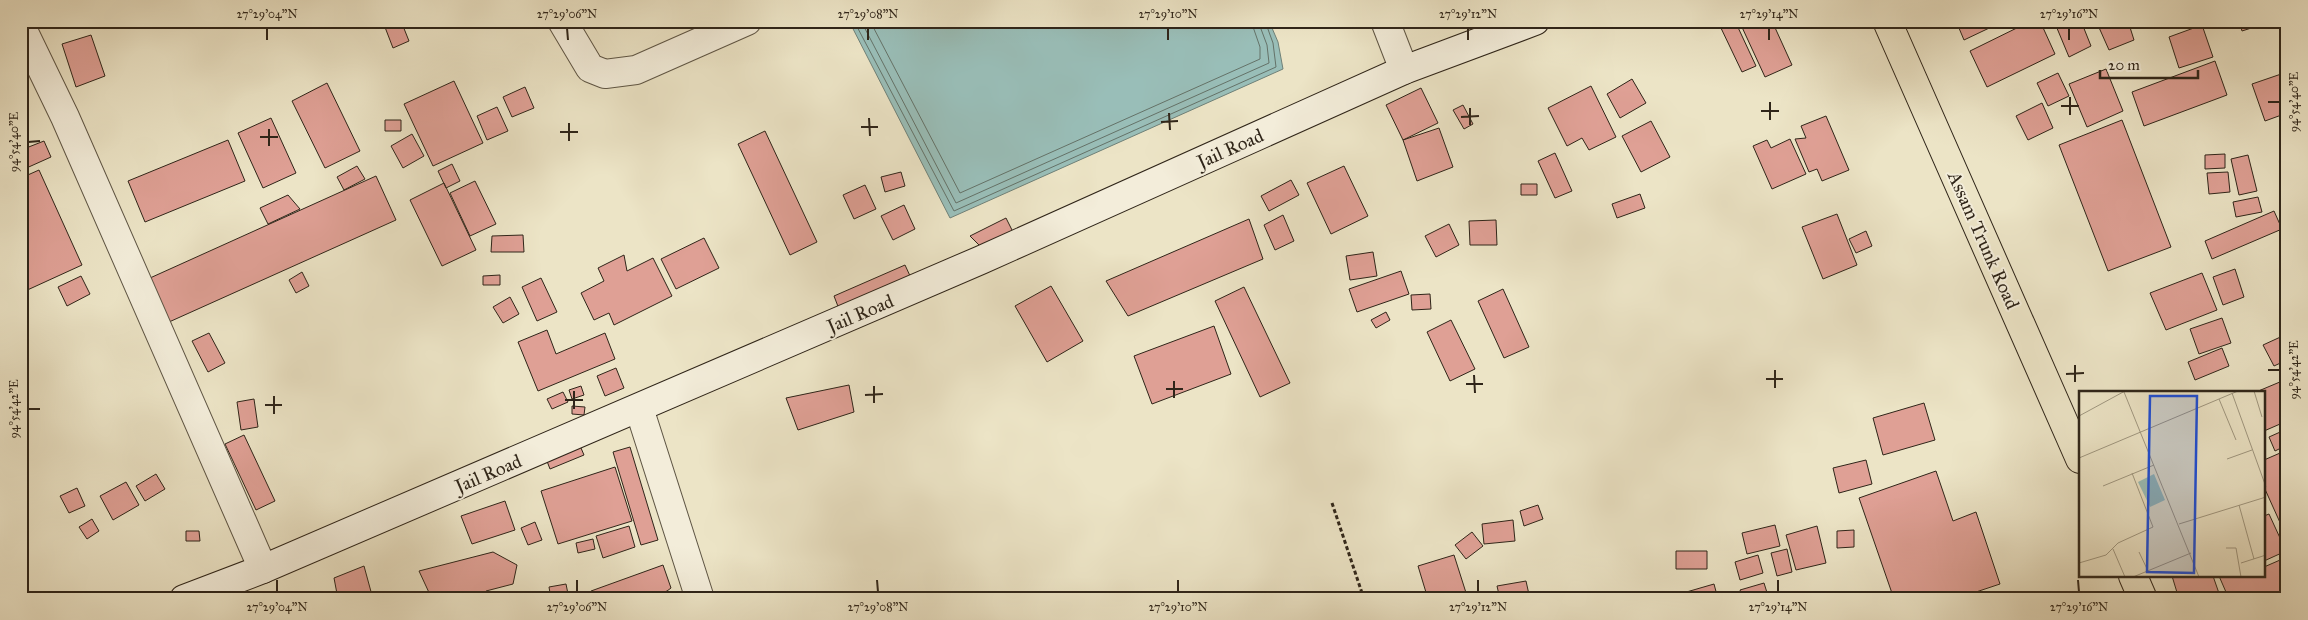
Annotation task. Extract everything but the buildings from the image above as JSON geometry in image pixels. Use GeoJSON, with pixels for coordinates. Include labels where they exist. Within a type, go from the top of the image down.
{"type":"FeatureCollection","features":[{"type":"Feature","properties":{"kind":"main road","name":"Assam Trunk Road"},"geometry":{"type":"LineString","coordinates":[[1887,21],[2079,457]]}},
{"type":"Feature","properties":{"kind":"main road"},"geometry":{"type":"LineString","coordinates":[[2133,578],[2142,599]]}},
{"type":"Feature","properties":{"kind":"street"},"geometry":{"type":"LineString","coordinates":[[562,21],[590,68],[606,74],[636,70],[747,21]]}},
{"type":"Feature","properties":{"kind":"street"},"geometry":{"type":"LineString","coordinates":[[1385,21],[1404,70]]}},
{"type":"Feature","properties":{"kind":"street","name":"Jail Road"},"geometry":{"type":"LineString","coordinates":[[184,599],[263,569],[981,260],[1404,70],[1535,21]]}},
{"type":"Feature","properties":{"kind":"street"},"geometry":{"type":"LineString","coordinates":[[21,26],[65,117],[263,569]]}},
{"type":"Feature","properties":{"kind":"street"},"geometry":{"type":"LineString","coordinates":[[639,408],[700,599]]}},
{"type":"Feature","properties":{"kind":"path"},"geometry":{"type":"LineString","coordinates":[[1332,503],[1364,599]]}},
{"type":"Feature","properties":{"kind":"water"},"geometry":{"type":"Polygon","coordinates":[[[849,21],[1269,21],[1278,42],[1283,69],[950,218],[849,21]]]}}]}
